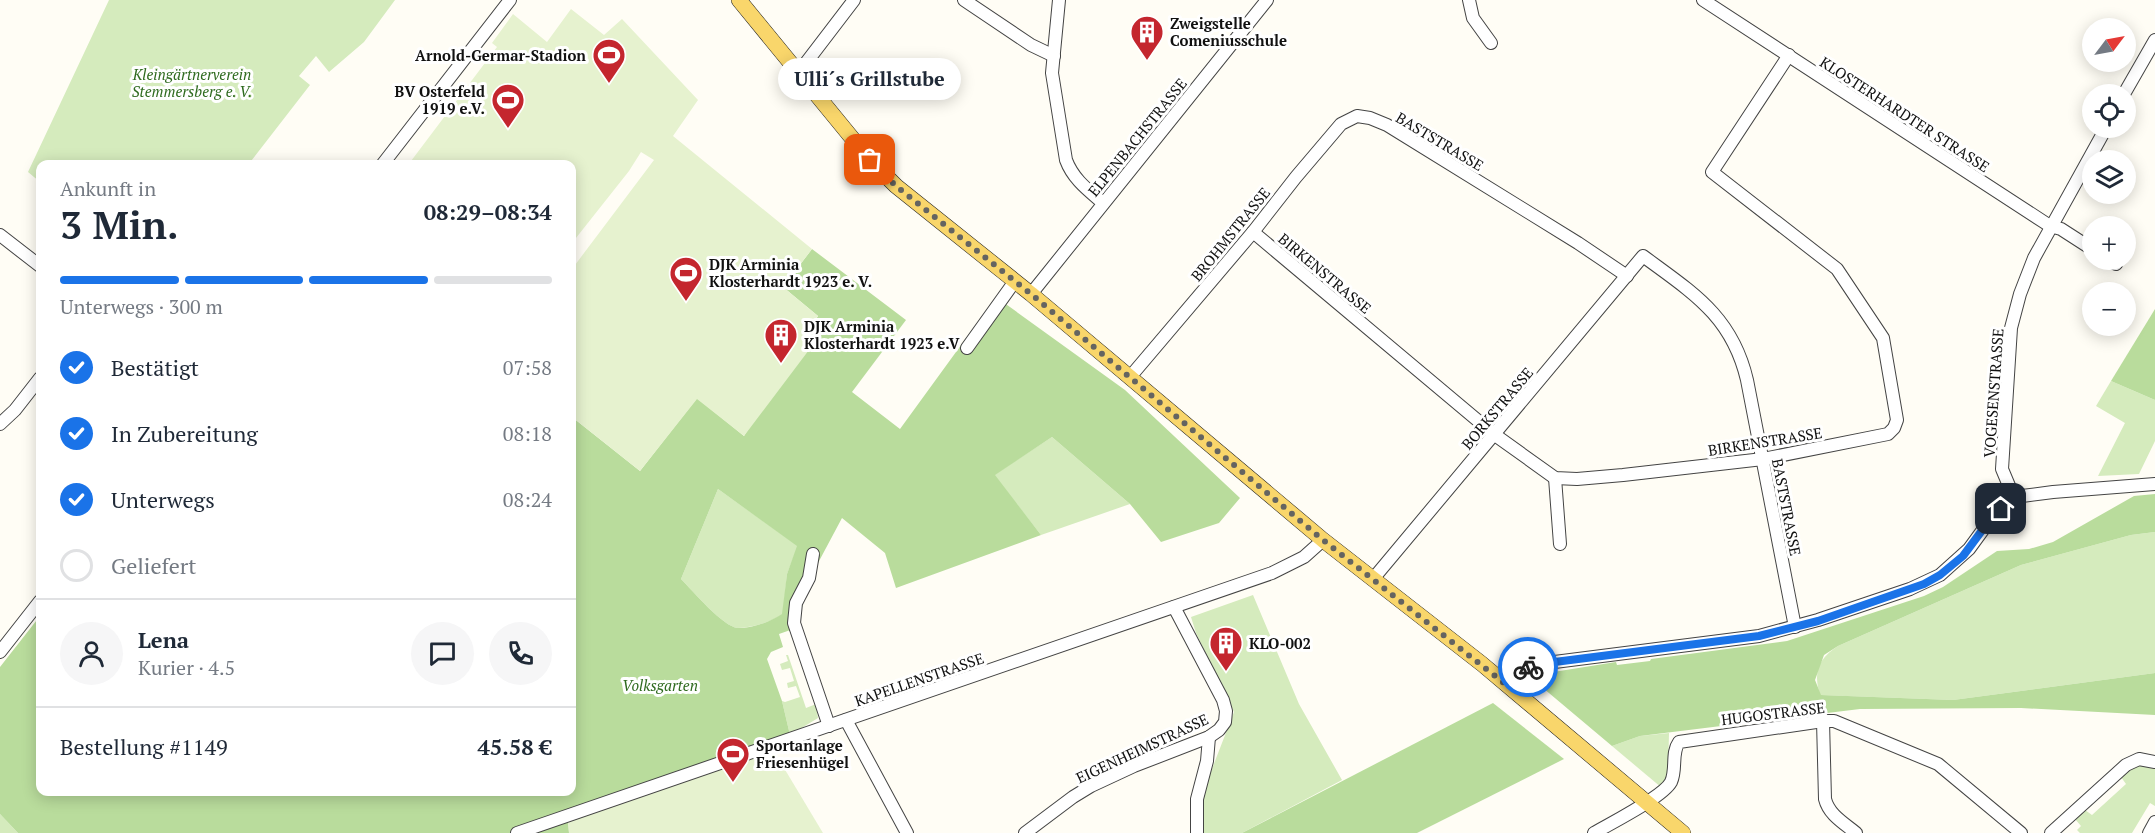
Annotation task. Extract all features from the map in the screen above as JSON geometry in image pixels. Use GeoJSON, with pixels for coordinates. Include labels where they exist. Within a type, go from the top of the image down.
{"type":"FeatureCollection","features":[{"type":"Feature","properties":{"kind":"main road"},"geometry":{"type":"LineString","coordinates":[[739,0],[870,160],[890,180],[1031,294],[1323,540],[1525,700],[1683,833]]}},
{"type":"Feature","properties":{"kind":"street"},"geometry":{"type":"LineString","coordinates":[[386,160],[510,0]]}},
{"type":"Feature","properties":{"kind":"street"},"geometry":{"type":"LineString","coordinates":[[799,72],[854,0]]}},
{"type":"Feature","properties":{"kind":"street"},"geometry":{"type":"LineString","coordinates":[[964,0],[1031,45],[1054,56]]}},
{"type":"Feature","properties":{"kind":"street"},"geometry":{"type":"LineString","coordinates":[[1059,0],[1052,73],[1066,160],[1081,184],[1103,203]]}},
{"type":"Feature","properties":{"kind":"street","name":"ELPENBACHSTRASSE"},"geometry":{"type":"LineString","coordinates":[[1031,294],[1267,0]]}},
{"type":"Feature","properties":{"kind":"street"},"geometry":{"type":"LineString","coordinates":[[1469,0],[1473,18],[1491,43]]}},
{"type":"Feature","properties":{"kind":"street","name":"KLOSTERHARDTER STRASSE"},"geometry":{"type":"LineString","coordinates":[[1703,0],[2050,226],[2061,229],[2082,243]]}},
{"type":"Feature","properties":{"kind":"street"},"geometry":{"type":"LineString","coordinates":[[2130,84],[2155,40]]}},
{"type":"Feature","properties":{"kind":"street","name":"BIRKENSTRASSE"},"geometry":{"type":"LineString","coordinates":[[1253,232],[1495,435],[1555,478],[1577,479],[1623,475],[1763,459],[1888,434],[1894,428],[1897,420],[1883,338],[1837,268],[1712,172],[1789,55]]}},
{"type":"Feature","properties":{"kind":"street","name":"BASTSTRASSE"},"geometry":{"type":"LineString","coordinates":[[1357,116],[1370,118],[1387,125],[1578,243],[1627,276]]}},
{"type":"Feature","properties":{"kind":"street","name":"BROHMSTRASSE"},"geometry":{"type":"LineString","coordinates":[[1130,377],[1341,124],[1357,116]]}},
{"type":"Feature","properties":{"kind":"street","name":"VOGESENSTRASSE"},"geometry":{"type":"LineString","coordinates":[[2015,500],[2002,469],[2011,328],[2020,294],[2034,258],[2100,138]]}},
{"type":"Feature","properties":{"kind":"street"},"geometry":{"type":"LineString","coordinates":[[0,235],[36,264]]}},
{"type":"Feature","properties":{"kind":"street","name":"BASTSTRASSE"},"geometry":{"type":"LineString","coordinates":[[1643,256],[1709,308],[1728,331],[1744,366],[1795,627]]}},
{"type":"Feature","properties":{"kind":"street","name":"BORKSTRASSE"},"geometry":{"type":"LineString","coordinates":[[1373,579],[1643,256]]}},
{"type":"Feature","properties":{"kind":"street"},"geometry":{"type":"LineString","coordinates":[[967,348],[1015,281]]}},
{"type":"Feature","properties":{"kind":"street"},"geometry":{"type":"LineString","coordinates":[[0,424],[15,410],[36,383]]}},
{"type":"Feature","properties":{"kind":"street"},"geometry":{"type":"LineString","coordinates":[[1555,478],[1560,544]]}},
{"type":"Feature","properties":{"kind":"street"},"geometry":{"type":"LineString","coordinates":[[1509,687],[1531,665],[1731,640],[1795,627],[1902,592],[1940,575],[1969,549],[1996,512],[2029,494],[2155,484]]}},
{"type":"Feature","properties":{"kind":"street","name":"KAPELLENSTRASSE"},"geometry":{"type":"LineString","coordinates":[[518,833],[1290,565],[1304,557],[1323,540]]}},
{"type":"Feature","properties":{"kind":"street"},"geometry":{"type":"LineString","coordinates":[[813,554],[809,578],[796,603],[794,623],[829,726]]}},
{"type":"Feature","properties":{"kind":"street"},"geometry":{"type":"LineString","coordinates":[[0,652],[36,606]]}},
{"type":"Feature","properties":{"kind":"street","name":"EIGENHEIMSTRASSE"},"geometry":{"type":"LineString","coordinates":[[1025,833],[1091,786],[1134,766],[1209,737],[1223,726],[1226,716],[1225,706],[1174,607]]}},
{"type":"Feature","properties":{"kind":"street"},"geometry":{"type":"LineString","coordinates":[[846,720],[907,833]]}},
{"type":"Feature","properties":{"kind":"street"},"geometry":{"type":"LineString","coordinates":[[1823,721],[1827,806],[1831,813],[1856,833]]}},
{"type":"Feature","properties":{"kind":"street","name":"HUGOSTRASSE"},"geometry":{"type":"LineString","coordinates":[[1646,802],[1665,791],[1672,781],[1676,746],[1679,742],[1834,721],[1931,760],[2021,833]]}},
{"type":"Feature","properties":{"kind":"street"},"geometry":{"type":"LineString","coordinates":[[1197,833],[1198,793],[1207,761],[1209,737]]}},
{"type":"Feature","properties":{"kind":"street"},"geometry":{"type":"LineString","coordinates":[[2051,833],[2126,765],[2139,759],[2155,762]]}},
{"type":"Feature","properties":{"kind":"street"},"geometry":{"type":"LineString","coordinates":[[1594,833],[1646,802]]}},
{"type":"Feature","properties":{"kind":"street"},"geometry":{"type":"LineString","coordinates":[[2149,833],[2155,822]]}},
{"type":"Feature","properties":{"kind":"green space","name":"Kleingärtnerverein Stemmersberg e. V."},"geometry":{"type":"Polygon","coordinates":[[[109,0],[395,0],[364,42],[329,72],[316,56],[299,76],[310,85],[252,160],[36,160],[36,179],[28,172],[109,0]]]}},
{"type":"Feature","properties":{"kind":"green space","name":"DJK Arminia Klosterhardt 1923 e. V."},"geometry":{"type":"Polygon","coordinates":[[[571,9],[604,35],[622,19],[698,100],[673,136],[812,249],[783,287],[818,316],[811,325],[821,334],[744,436],[697,399],[640,471],[576,420],[576,264],[654,160],[641,152],[629,171],[576,238],[576,160],[412,160],[497,47],[492,43],[513,14],[547,42],[571,9]]]}},
{"type":"Feature","properties":{"kind":"green space","name":"Volksgarten"},"geometry":{"type":"Polygon","coordinates":[[[812,249],[906,320],[852,392],[900,429],[996,297],[1125,390],[1240,498],[1219,523],[1161,542],[1130,504],[1052,437],[995,475],[1041,535],[896,588],[885,553],[842,518],[810,578],[798,622],[799,627],[779,634],[783,647],[771,652],[767,659],[782,701],[790,735],[568,820],[569,833],[18,833],[0,814],[0,667],[36,621],[36,796],[576,796],[576,420],[640,471],[697,398],[744,436],[818,316],[783,287],[812,249]],[[718,489],[681,579],[724,622],[744,628],[767,622],[782,614],[787,574],[797,546],[718,489]]]}},
{"type":"Feature","properties":{"kind":"green space"},"geometry":{"type":"Polygon","coordinates":[[[2155,309],[2155,400],[2111,381],[2155,309]]]}},
{"type":"Feature","properties":{"kind":"green space"},"geometry":{"type":"Polygon","coordinates":[[[2111,381],[2155,400],[2155,441],[2139,474],[2098,476],[2125,423],[2096,406],[2111,381]]]}},
{"type":"Feature","properties":{"kind":"green space"},"geometry":{"type":"Polygon","coordinates":[[[1052,437],[1130,504],[1041,535],[994,475],[1052,437]]]}},
{"type":"Feature","properties":{"kind":"green space"},"geometry":{"type":"Polygon","coordinates":[[[718,489],[798,546],[787,574],[783,614],[773,620],[744,628],[732,626],[724,622],[700,600],[681,579],[718,489]]]}},
{"type":"Feature","properties":{"kind":"green space"},"geometry":{"type":"Polygon","coordinates":[[[2155,494],[2155,532],[2131,535],[2021,565],[1838,646],[1824,655],[1815,680],[1821,695],[1953,700],[2155,673],[2155,715],[2021,708],[1860,709],[1640,736],[1612,746],[1543,688],[1540,682],[1541,676],[1547,673],[1787,641],[1924,596],[1943,587],[1997,551],[2029,549],[2053,542],[2134,496],[2155,494]]]}},
{"type":"Feature","properties":{"kind":"green space"},"geometry":{"type":"Polygon","coordinates":[[[2155,532],[2155,673],[1953,700],[1820,695],[1817,679],[1819,667],[1826,656],[1838,646],[2021,565],[2131,535],[2155,532]]]}},
{"type":"Feature","properties":{"kind":"green space"},"geometry":{"type":"Polygon","coordinates":[[[1253,595],[1299,704],[1342,780],[1242,833],[1201,833],[1203,792],[1234,712],[1196,633],[1191,617],[1253,595]]]}},
{"type":"Feature","properties":{"kind":"green space"},"geometry":{"type":"Polygon","coordinates":[[[786,655],[788,655],[806,708],[816,704],[818,718],[790,735],[782,701],[800,697],[796,686],[788,688],[787,683],[794,681],[790,668],[782,670],[780,664],[788,661],[786,655]]]}},
{"type":"Feature","properties":{"kind":"green space"},"geometry":{"type":"Polygon","coordinates":[[[1493,703],[1564,759],[1417,833],[1242,833],[1493,703]]]}},
{"type":"Feature","properties":{"kind":"green space"},"geometry":{"type":"Polygon","coordinates":[[[1669,733],[1668,774],[1662,788],[1612,746],[1640,736],[1669,733]]]}},
{"type":"Feature","properties":{"kind":"green space","name":"Sportanlage Friesenhügel"},"geometry":{"type":"Polygon","coordinates":[[[772,748],[823,833],[569,833],[568,820],[772,748]]]}},
{"type":"Feature","properties":{"kind":"green space"},"geometry":{"type":"Polygon","coordinates":[[[2139,765],[2155,769],[2155,806],[2150,803],[2132,833],[2080,833],[2077,830],[2081,826],[2075,819],[2085,810],[2092,815],[2126,784],[2121,777],[2131,768],[2139,765]]]}},
{"type":"Feature","properties":{"kind":"green space"},"geometry":{"type":"Polygon","coordinates":[[[0,814],[18,833],[0,833],[0,814]]]}},
{"type":"Feature","properties":{"kind":"way so far"},"geometry":{"type":"LineString","coordinates":[[870,160],[896,186],[1031,294],[1323,540],[1509,687],[1528,667]]}},
{"type":"Feature","properties":{"kind":"place","name":"Zweigstelle Comeniusschule"},"geometry":{"type":"Point","coordinates":[1147,61]}},
{"type":"Feature","properties":{"kind":"place","name":"Arnold-Germar-Stadion"},"geometry":{"type":"Point","coordinates":[609,84]}},
{"type":"Feature","properties":{"kind":"place","name":"BV Osterfeld 1919 e.V."},"geometry":{"type":"Point","coordinates":[508,129]}},
{"type":"Feature","properties":{"kind":"place","name":"Ulli´s Grillstube"},"geometry":{"type":"Point","coordinates":[870,160]}},
{"type":"Feature","properties":{"kind":"place","name":"DJK Arminia Klosterhardt 1923 e. V."},"geometry":{"type":"Point","coordinates":[686,302]}},
{"type":"Feature","properties":{"kind":"place","name":"DJK Arminia Klosterhardt 1923 e.V"},"geometry":{"type":"Point","coordinates":[781,364]}},
{"type":"Feature","properties":{"kind":"place","name":"KLO-002"},"geometry":{"type":"Point","coordinates":[1226,672]}},
{"type":"Feature","properties":{"kind":"place","name":"Sportanlage Friesenhügel"},"geometry":{"type":"Point","coordinates":[733,783]}},
{"type":"Feature","properties":{"kind":"route"},"geometry":{"type":"LineString","coordinates":[[1528,667],[1759,636],[1818,621],[1924,584],[1940,575],[1963,556],[1996,512],[2001,509]]}}]}
